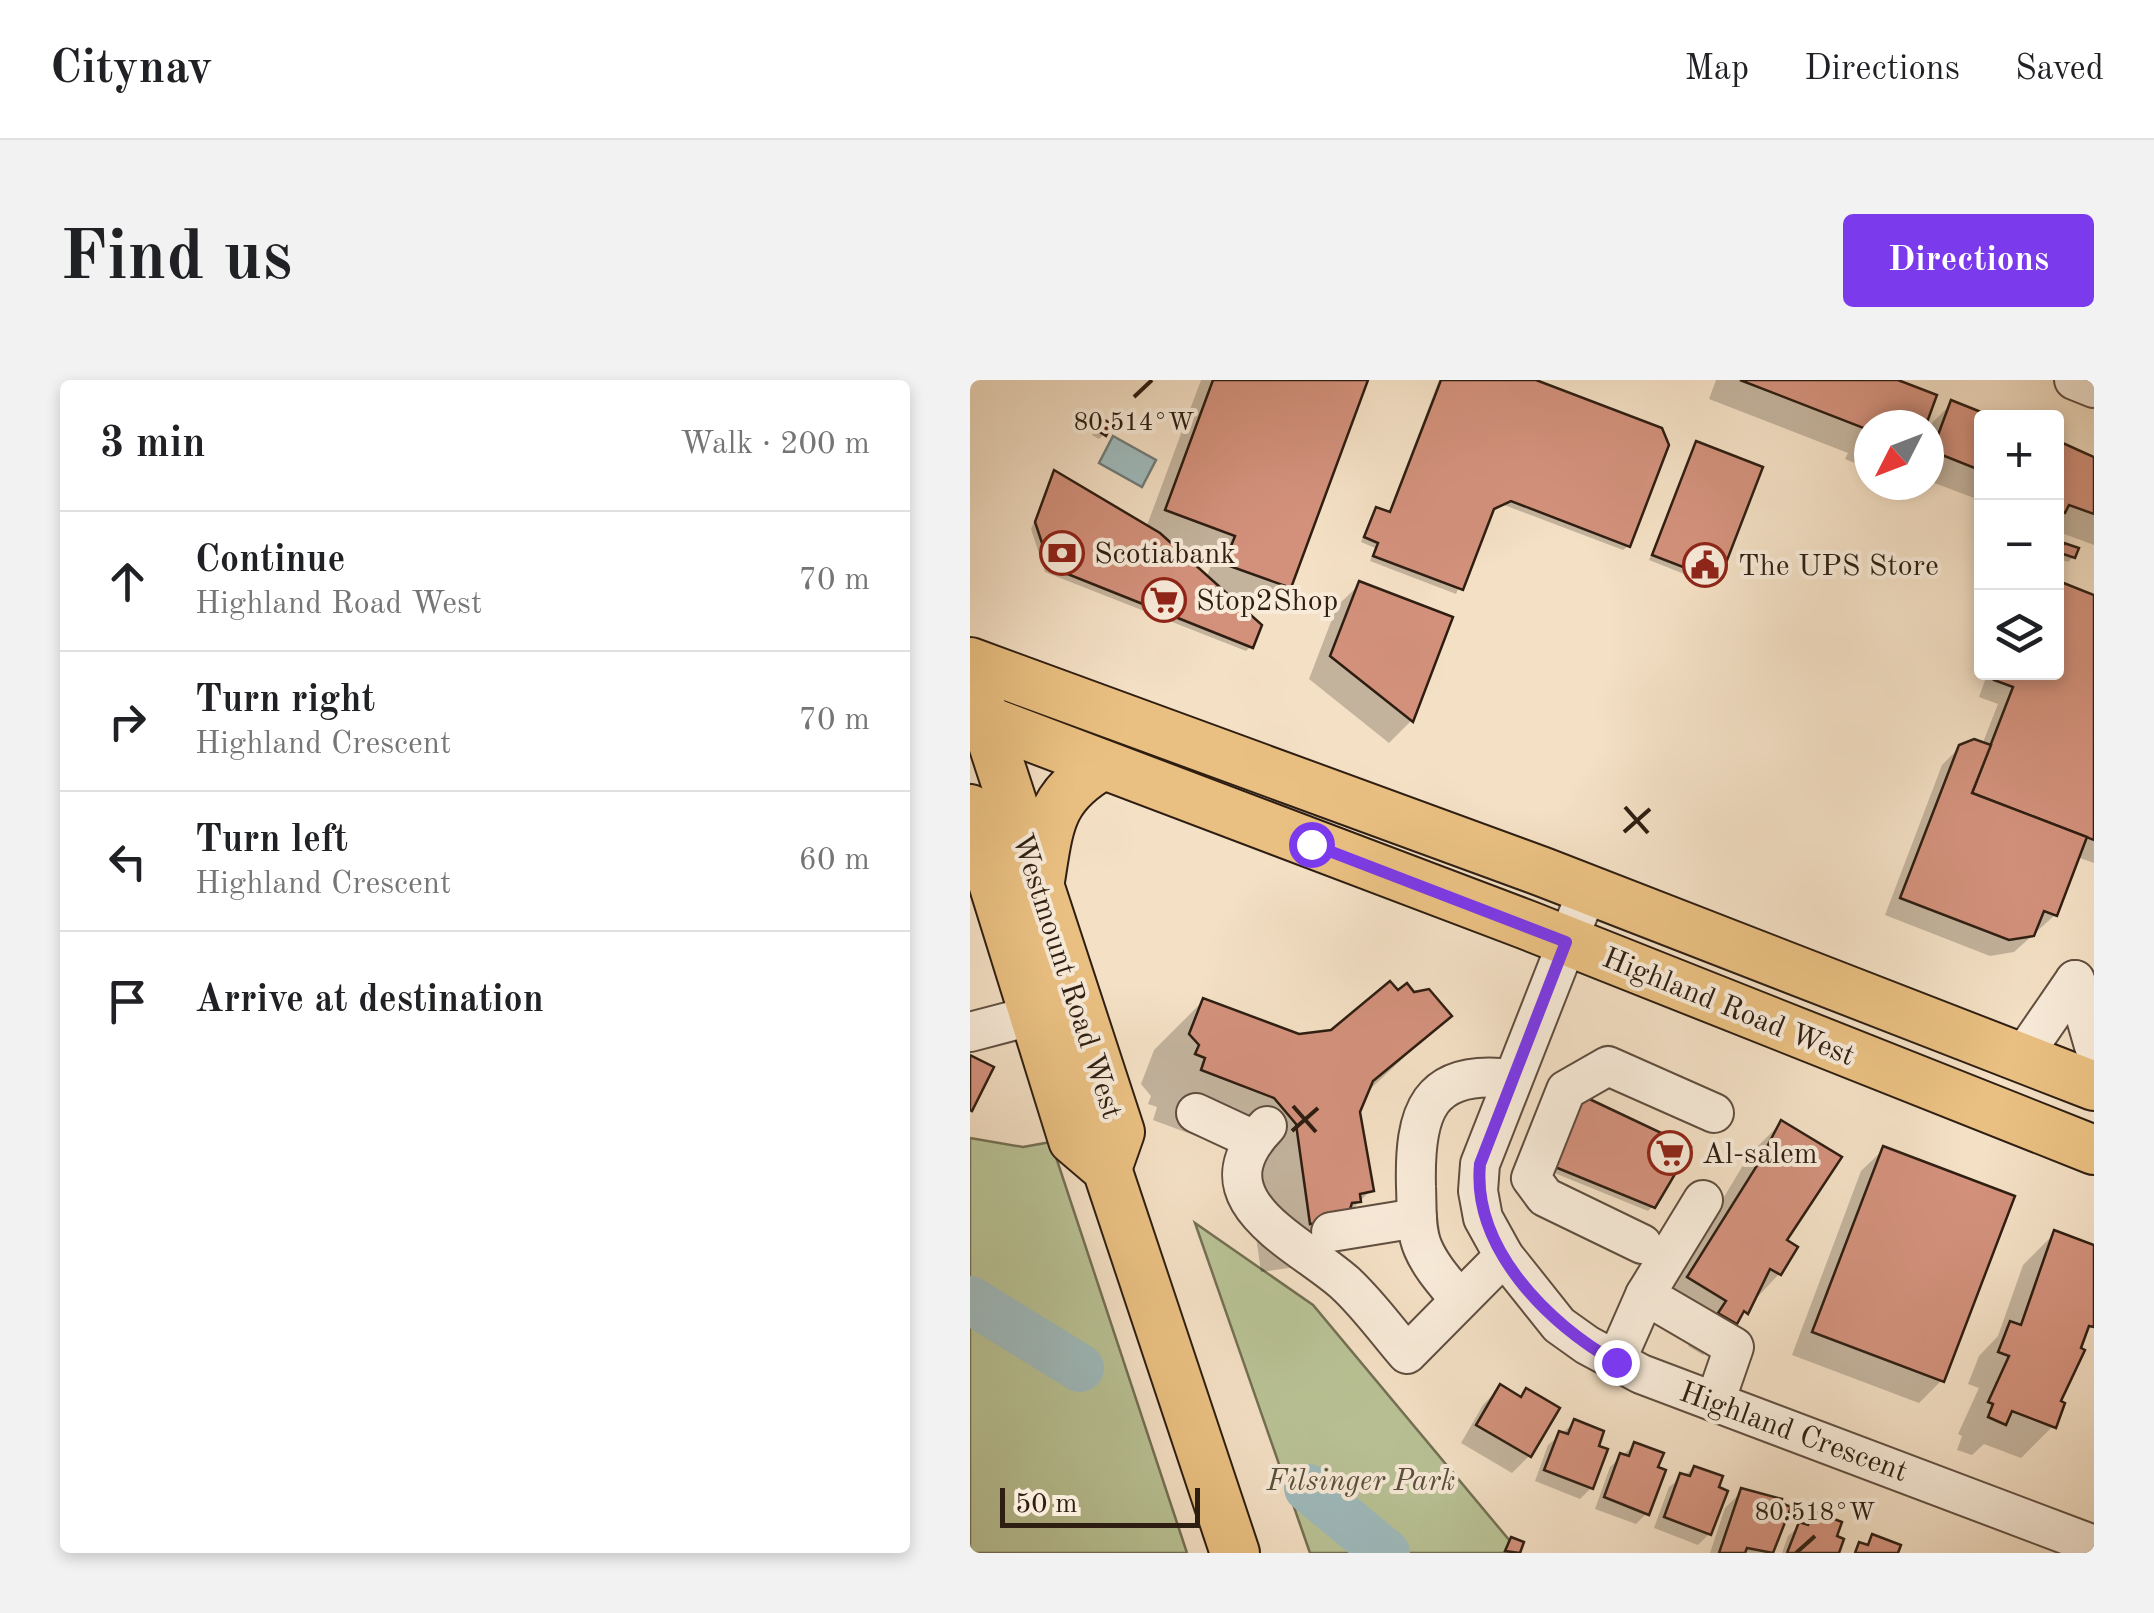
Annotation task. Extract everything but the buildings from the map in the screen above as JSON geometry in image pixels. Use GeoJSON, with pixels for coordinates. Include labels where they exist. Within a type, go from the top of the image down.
{"type":"FeatureCollection","features":[{"type":"Feature","properties":{"kind":"main road","name":"Westmount Road West"},"geometry":{"type":"LineString","coordinates":[[970,665],[977,718],[1040,884],[1120,1132],[1107,1170]]}},
{"type":"Feature","properties":{"kind":"main road","name":"Highland Road West"},"geometry":{"type":"LineString","coordinates":[[970,665],[1588,889],[2094,1086]]}},
{"type":"Feature","properties":{"kind":"main road","name":"Highland Road West"},"geometry":{"type":"LineString","coordinates":[[977,718],[1566,942],[2094,1150]]}},
{"type":"Feature","properties":{"kind":"main road"},"geometry":{"type":"LineString","coordinates":[[1040,884],[1048,831],[1060,796],[1102,765]]}},
{"type":"Feature","properties":{"kind":"main road","name":"Westmount Road West"},"geometry":{"type":"LineString","coordinates":[[970,809],[1074,1140],[1107,1170],[1235,1553]]}},
{"type":"Feature","properties":{"kind":"street"},"geometry":{"type":"LineString","coordinates":[[2074,380],[2094,388]]}},
{"type":"Feature","properties":{"kind":"street","name":"Highland Crescent"},"geometry":{"type":"LineString","coordinates":[[1588,889],[1480,1164],[1478,1191],[1483,1218],[1504,1256],[1559,1325],[1616,1362],[2094,1545]]}},
{"type":"Feature","properties":{"kind":"street"},"geometry":{"type":"LineString","coordinates":[[2022,1058],[2075,980],[2094,1046]]}},
{"type":"Feature","properties":{"kind":"street"},"geometry":{"type":"LineString","coordinates":[[970,1032],[1034,1014]]}},
{"type":"Feature","properties":{"kind":"street"},"geometry":{"type":"LineString","coordinates":[[1642,1244],[1545,1197],[1531,1178],[1566,1090],[1608,1066],[1714,1113]]}},
{"type":"Feature","properties":{"kind":"street"},"geometry":{"type":"LineString","coordinates":[[1459,1298],[1422,1247],[1418,1218],[1418,1123],[1428,1103],[1452,1083],[1477,1074],[1515,1071],[1566,1090]]}},
{"type":"Feature","properties":{"kind":"street"},"geometry":{"type":"LineString","coordinates":[[1196,1113],[1261,1133],[1241,1176],[1254,1210],[1279,1236],[1347,1284],[1407,1354],[1504,1256]]}},
{"type":"Feature","properties":{"kind":"street"},"geometry":{"type":"LineString","coordinates":[[1616,1362],[1645,1295],[1703,1200]]}},
{"type":"Feature","properties":{"kind":"street"},"geometry":{"type":"LineString","coordinates":[[1331,1232],[1418,1218]]}},
{"type":"Feature","properties":{"kind":"street"},"geometry":{"type":"LineString","coordinates":[[1645,1295],[1734,1346],[1714,1402]]}},
{"type":"Feature","properties":{"kind":"green space"},"geometry":{"type":"Polygon","coordinates":[[[970,1138],[1023,1147],[1051,1142],[1187,1553],[970,1553],[970,1138]]]}},
{"type":"Feature","properties":{"kind":"green space","name":"Filsinger Park"},"geometry":{"type":"Polygon","coordinates":[[[1195,1223],[1313,1305],[1520,1553],[1310,1553],[1195,1223]]]}},
{"type":"Feature","properties":{"kind":"water"},"geometry":{"type":"Polygon","coordinates":[[[1113,436],[1156,460],[1142,487],[1099,463],[1113,436]]]}},
{"type":"Feature","properties":{"kind":"waterway"},"geometry":{"type":"LineString","coordinates":[[970,1300],[1080,1368]]}},
{"type":"Feature","properties":{"kind":"waterway"},"geometry":{"type":"LineString","coordinates":[[1308,1488],[1386,1553]]}},
{"type":"Feature","properties":{"kind":"place","name":"Scotiabank"},"geometry":{"type":"Point","coordinates":[1062,553]}},
{"type":"Feature","properties":{"kind":"place","name":"The UPS Store"},"geometry":{"type":"Point","coordinates":[1705,565]}},
{"type":"Feature","properties":{"kind":"place","name":"Stop2Shop"},"geometry":{"type":"Point","coordinates":[1164,600]}},
{"type":"Feature","properties":{"kind":"place","name":"Al-salem"},"geometry":{"type":"Point","coordinates":[1670,1153]}},
{"type":"Feature","properties":{"kind":"route"},"geometry":{"type":"LineString","coordinates":[[1311,844],[1566,942],[1480,1164],[1478,1191],[1483,1218],[1504,1256],[1559,1325],[1616,1362]]}}]}
